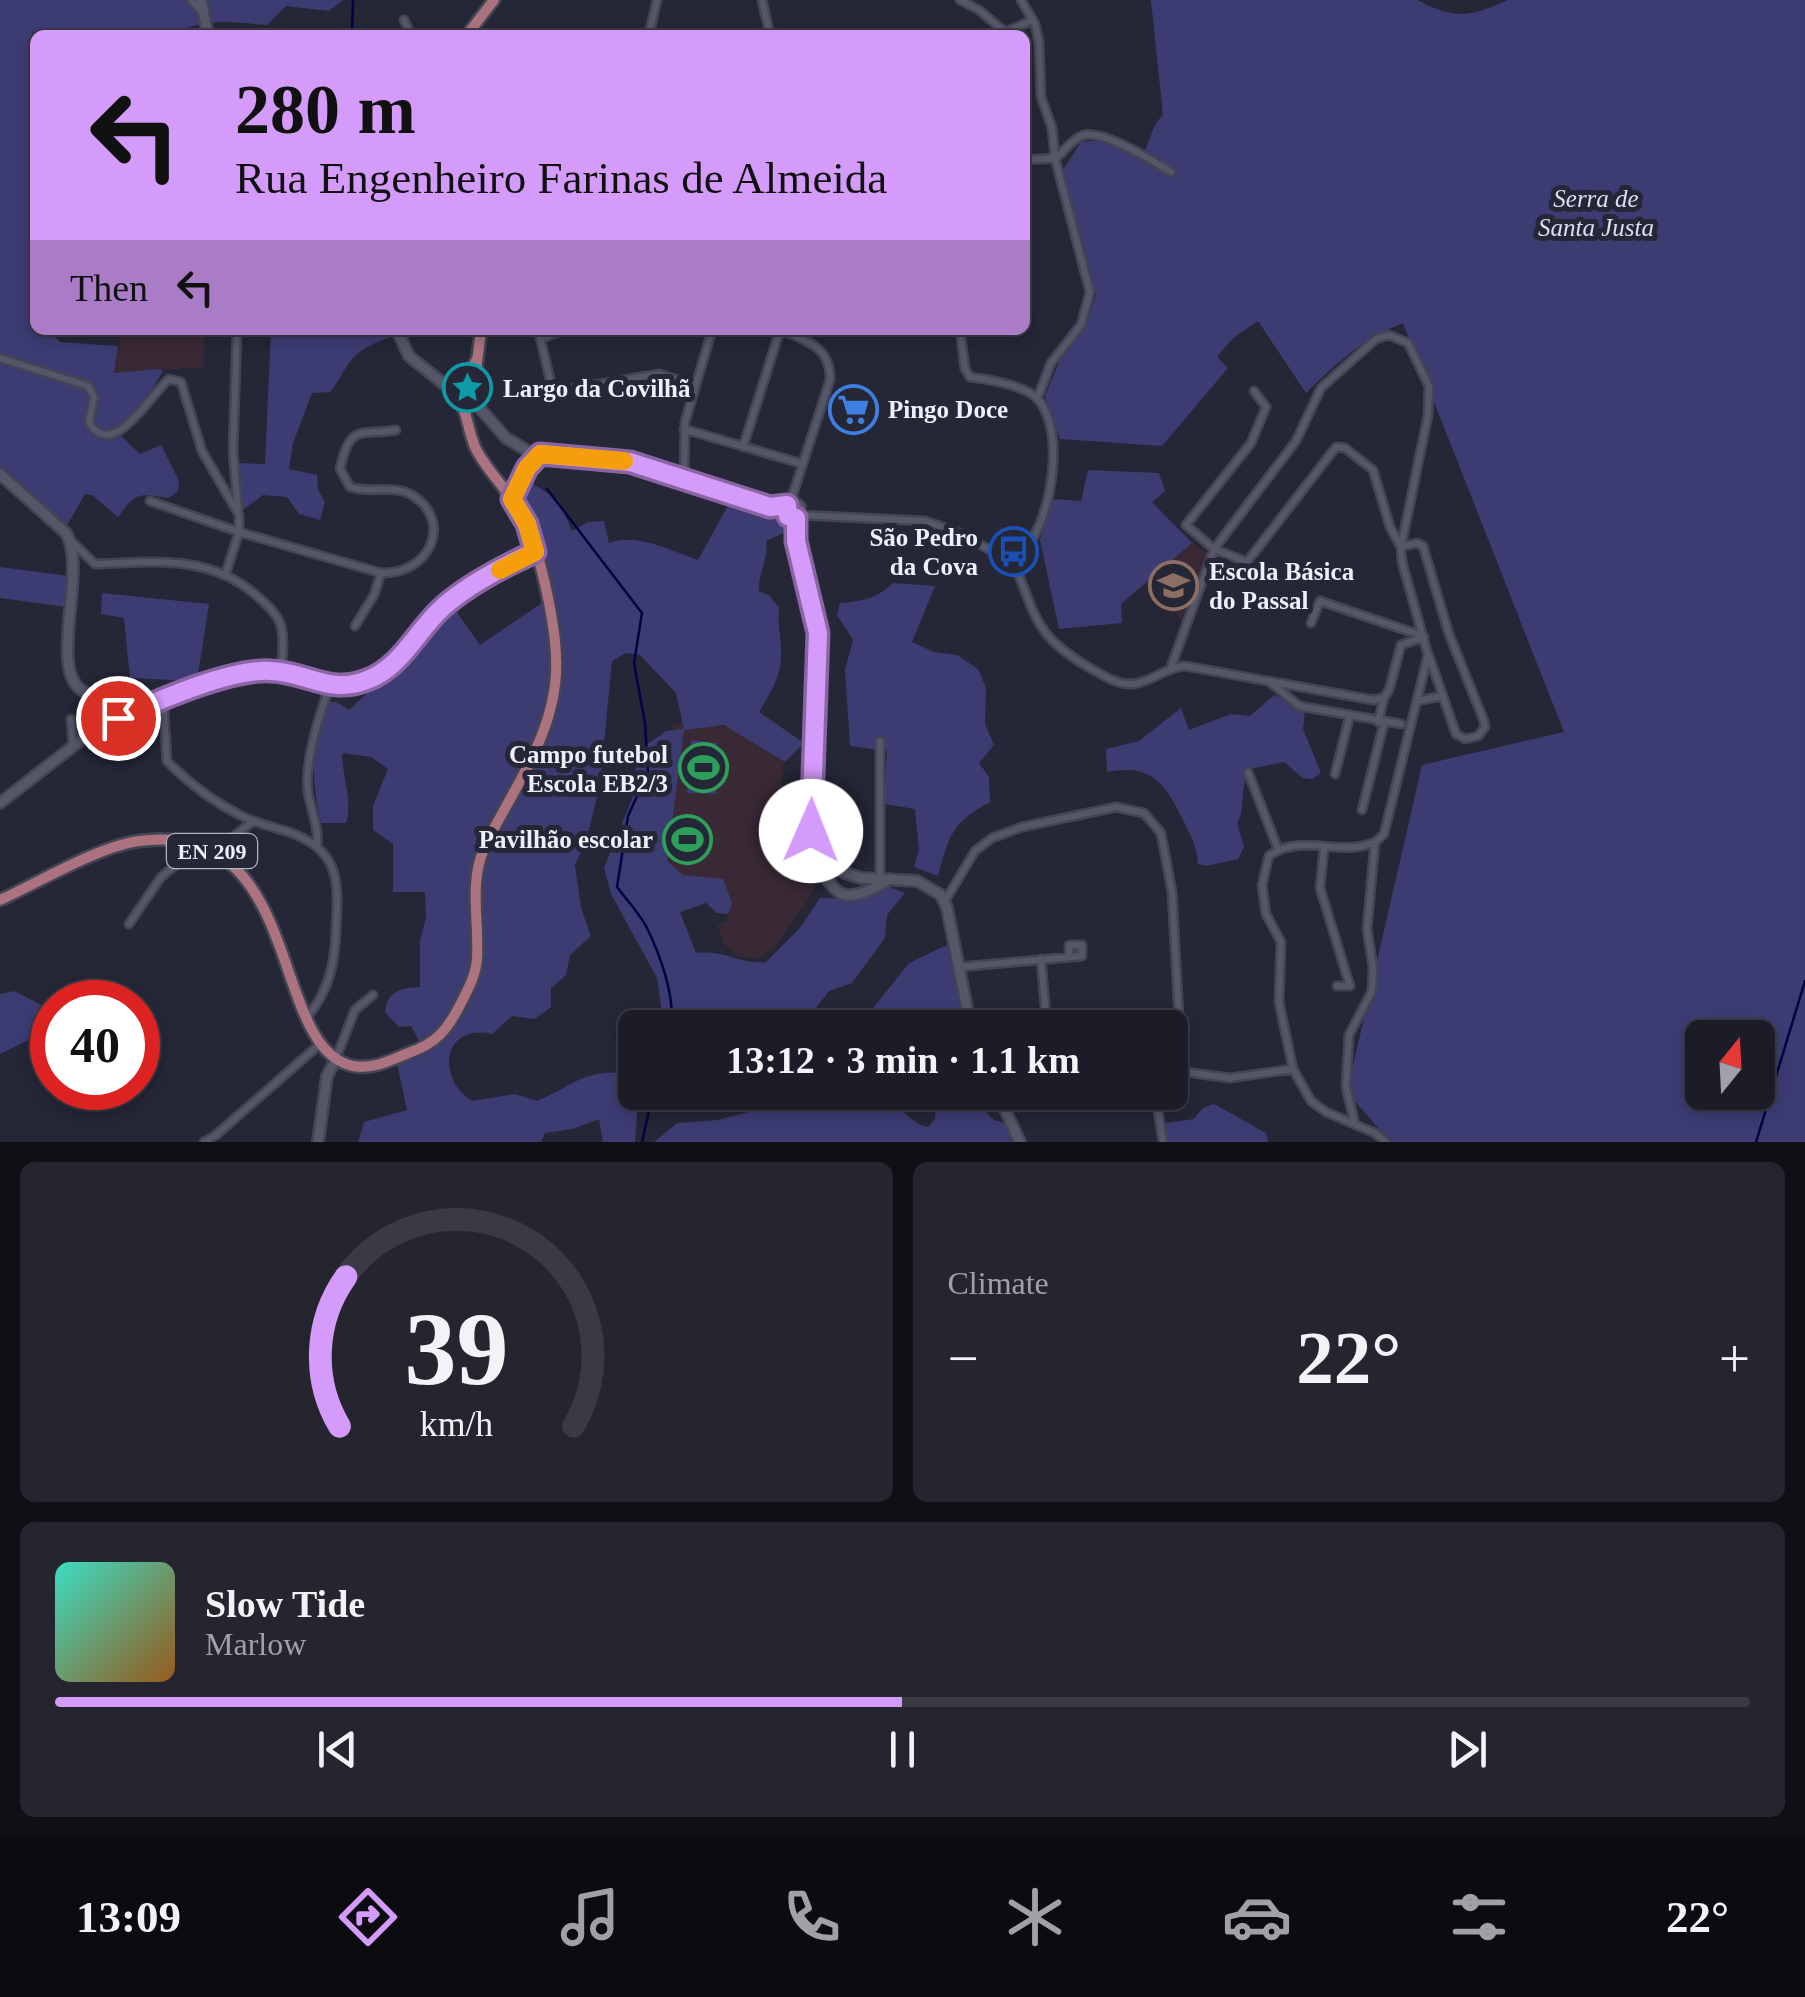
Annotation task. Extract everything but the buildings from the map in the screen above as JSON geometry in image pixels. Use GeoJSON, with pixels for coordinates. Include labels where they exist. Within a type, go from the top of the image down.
{"type":"FeatureCollection","features":[{"type":"Feature","properties":{"kind":"main road"},"geometry":{"type":"LineString","coordinates":[[471,30],[494,0]]}},
{"type":"Feature","properties":{"kind":"main road"},"geometry":{"type":"LineString","coordinates":[[479,388],[480,335]]}},
{"type":"Feature","properties":{"kind":"main road"},"geometry":{"type":"LineString","coordinates":[[336,1059],[354,1066],[376,1066],[442,1036],[472,983],[477,960],[476,882],[480,860],[535,754],[554,694],[554,629],[527,524],[479,454],[456,384],[477,359]]}},
{"type":"Feature","properties":{"kind":"main road"},"geometry":{"type":"LineString","coordinates":[[462,377],[472,377],[479,388]]}},
{"type":"Feature","properties":{"kind":"main road"},"geometry":{"type":"LineString","coordinates":[[462,398],[479,388]]}},
{"type":"Feature","properties":{"kind":"main road","name":"EN 209"},"geometry":{"type":"LineString","coordinates":[[0,900],[114,847],[138,841],[171,840],[214,852],[232,864],[264,908],[320,1044],[336,1059]]}},
{"type":"Feature","properties":{"kind":"street"},"geometry":{"type":"LineString","coordinates":[[192,0],[203,13]]}},
{"type":"Feature","properties":{"kind":"street"},"geometry":{"type":"LineString","coordinates":[[201,0],[207,30]]}},
{"type":"Feature","properties":{"kind":"street"},"geometry":{"type":"LineString","coordinates":[[650,30],[658,0]]}},
{"type":"Feature","properties":{"kind":"street"},"geometry":{"type":"LineString","coordinates":[[762,0],[769,30]]}},
{"type":"Feature","properties":{"kind":"street"},"geometry":{"type":"LineString","coordinates":[[960,0],[980,10],[1003,30]]}},
{"type":"Feature","properties":{"kind":"street"},"geometry":{"type":"LineString","coordinates":[[1021,0],[1033,20],[1039,42],[1041,97],[1090,292],[1081,325],[1050,363],[1037,399]]}},
{"type":"Feature","properties":{"kind":"street"},"geometry":{"type":"LineString","coordinates":[[404,20],[408,30]]}},
{"type":"Feature","properties":{"kind":"street"},"geometry":{"type":"LineString","coordinates":[[1010,30],[1033,20]]}},
{"type":"Feature","properties":{"kind":"street"},"geometry":{"type":"LineString","coordinates":[[1030,160],[1055,158],[1079,136],[1091,134],[1114,141],[1171,172]]}},
{"type":"Feature","properties":{"kind":"street"},"geometry":{"type":"LineString","coordinates":[[226,573],[239,532],[233,451],[237,335]]}},
{"type":"Feature","properties":{"kind":"street"},"geometry":{"type":"LineString","coordinates":[[399,335],[409,356],[482,410],[513,444],[531,453],[630,462],[770,507],[793,508],[818,518],[925,521],[957,532],[1014,563],[1042,632],[1060,650],[1115,682],[1144,682],[1170,667],[1185,666],[1374,700],[1384,698]]}},
{"type":"Feature","properties":{"kind":"street"},"geometry":{"type":"LineString","coordinates":[[544,335],[540,336],[553,392],[659,374],[694,384]]}},
{"type":"Feature","properties":{"kind":"street"},"geometry":{"type":"LineString","coordinates":[[684,479],[684,429],[710,335]]}},
{"type":"Feature","properties":{"kind":"street"},"geometry":{"type":"LineString","coordinates":[[743,446],[779,335]]}},
{"type":"Feature","properties":{"kind":"street"},"geometry":{"type":"LineString","coordinates":[[794,335],[816,344],[830,366],[830,380],[793,508],[796,541],[818,633],[811,831],[826,882],[834,891],[856,898],[892,878]]}},
{"type":"Feature","properties":{"kind":"street"},"geometry":{"type":"LineString","coordinates":[[961,335],[965,369],[970,377],[1001,381],[1037,399],[1052,437],[1055,457],[1048,492],[1034,538],[1014,563]]}},
{"type":"Feature","properties":{"kind":"street"},"geometry":{"type":"LineString","coordinates":[[1170,667],[1214,548],[1296,442],[1321,388],[1376,340],[1388,335],[1408,343],[1429,386],[1428,415],[1403,526],[1402,547],[1402,562],[1442,696],[1456,734],[1465,739],[1482,732],[1484,721],[1422,546],[1416,543],[1402,547]]}},
{"type":"Feature","properties":{"kind":"street"},"geometry":{"type":"LineString","coordinates":[[0,358],[88,386],[94,397],[89,422],[102,434],[122,431],[164,382],[181,382],[202,451],[239,515]]}},
{"type":"Feature","properties":{"kind":"street"},"geometry":{"type":"LineString","coordinates":[[433,374],[450,380],[462,377]]}},
{"type":"Feature","properties":{"kind":"street"},"geometry":{"type":"LineString","coordinates":[[479,388],[482,410]]}},
{"type":"Feature","properties":{"kind":"street"},"geometry":{"type":"LineString","coordinates":[[1254,392],[1266,406],[1250,443],[1186,525],[1214,548],[1247,562],[1336,448],[1346,448],[1373,470],[1390,527],[1402,547]]}},
{"type":"Feature","properties":{"kind":"street"},"geometry":{"type":"LineString","coordinates":[[684,429],[803,464]]}},
{"type":"Feature","properties":{"kind":"street"},"geometry":{"type":"LineString","coordinates":[[150,501],[239,532],[396,573],[419,563],[432,540],[430,519],[416,498],[392,488],[350,487],[340,469],[348,443],[356,435],[364,430],[396,430]]}},
{"type":"Feature","properties":{"kind":"street"},"geometry":{"type":"LineString","coordinates":[[512,499],[527,468],[540,454]]}},
{"type":"Feature","properties":{"kind":"street"},"geometry":{"type":"LineString","coordinates":[[0,474],[66,532],[95,564]]}},
{"type":"Feature","properties":{"kind":"street"},"geometry":{"type":"LineString","coordinates":[[72,543],[75,565],[67,652],[68,674],[73,684],[86,693],[152,703],[164,712],[167,761],[212,797],[253,820],[317,846],[331,862],[338,880],[336,937],[327,987],[308,1016]]}},
{"type":"Feature","properties":{"kind":"street"},"geometry":{"type":"LineString","coordinates":[[0,803],[72,746],[152,703],[242,674],[271,670],[343,688],[383,673],[440,609],[535,552]]}},
{"type":"Feature","properties":{"kind":"street"},"geometry":{"type":"LineString","coordinates":[[75,565],[177,561],[226,573],[273,610],[282,637],[282,673]]}},
{"type":"Feature","properties":{"kind":"street"},"geometry":{"type":"LineString","coordinates":[[355,626],[374,595],[381,572]]}},
{"type":"Feature","properties":{"kind":"street"},"geometry":{"type":"LineString","coordinates":[[1311,623],[1320,601],[1424,636]]}},
{"type":"Feature","properties":{"kind":"street"},"geometry":{"type":"LineString","coordinates":[[1362,810],[1384,698],[1401,644],[1424,636]]}},
{"type":"Feature","properties":{"kind":"street"},"geometry":{"type":"LineString","coordinates":[[1386,1142],[1311,1101],[1293,1069],[1280,1002],[1280,942],[1266,914],[1262,885],[1269,856],[1278,849],[1299,844],[1352,850],[1376,842],[1384,834],[1428,655]]}},
{"type":"Feature","properties":{"kind":"street"},"geometry":{"type":"LineString","coordinates":[[1269,681],[1299,706],[1401,724]]}},
{"type":"Feature","properties":{"kind":"street"},"geometry":{"type":"LineString","coordinates":[[317,846],[319,832],[307,788],[330,685]]}},
{"type":"Feature","properties":{"kind":"street"},"geometry":{"type":"LineString","coordinates":[[1417,702],[1442,696]]}},
{"type":"Feature","properties":{"kind":"street"},"geometry":{"type":"LineString","coordinates":[[1334,774],[1350,715]]}},
{"type":"Feature","properties":{"kind":"street"},"geometry":{"type":"LineString","coordinates":[[71,720],[72,746]]}},
{"type":"Feature","properties":{"kind":"street"},"geometry":{"type":"LineString","coordinates":[[880,741],[880,878]]}},
{"type":"Feature","properties":{"kind":"street"},"geometry":{"type":"LineString","coordinates":[[1248,772],[1278,849]]}},
{"type":"Feature","properties":{"kind":"street"},"geometry":{"type":"LineString","coordinates":[[944,902],[976,850],[992,838],[1022,827],[1116,807],[1144,813],[1160,832],[1172,892],[1179,1010]]}},
{"type":"Feature","properties":{"kind":"street"},"geometry":{"type":"LineString","coordinates":[[214,852],[253,820]]}},
{"type":"Feature","properties":{"kind":"street"},"geometry":{"type":"LineString","coordinates":[[811,831],[827,863],[845,874],[918,881],[942,895],[966,1010]]}},
{"type":"Feature","properties":{"kind":"street"},"geometry":{"type":"LineString","coordinates":[[1355,1124],[1346,1087],[1349,1035],[1372,992],[1367,929],[1376,842]]}},
{"type":"Feature","properties":{"kind":"street"},"geometry":{"type":"LineString","coordinates":[[128,924],[161,876],[200,847]]}},
{"type":"Feature","properties":{"kind":"street"},"geometry":{"type":"LineString","coordinates":[[1324,848],[1320,888],[1350,986],[1337,986]]}},
{"type":"Feature","properties":{"kind":"street"},"geometry":{"type":"LineString","coordinates":[[856,898],[865,889],[862,878]]}},
{"type":"Feature","properties":{"kind":"street"},"geometry":{"type":"LineString","coordinates":[[959,967],[1070,956]]}},
{"type":"Feature","properties":{"kind":"street"},"geometry":{"type":"LineString","coordinates":[[1041,959],[1045,1010]]}},
{"type":"Feature","properties":{"kind":"street"},"geometry":{"type":"LineString","coordinates":[[318,1142],[326,1076],[354,1010],[373,995]]}},
{"type":"Feature","properties":{"kind":"street"},"geometry":{"type":"LineString","coordinates":[[204,1142],[216,1136],[320,1044]]}},
{"type":"Feature","properties":{"kind":"street"},"geometry":{"type":"LineString","coordinates":[[1188,1073],[1230,1078],[1293,1069]]}},
{"type":"Feature","properties":{"kind":"street"},"geometry":{"type":"LineString","coordinates":[[1005,1110],[1020,1142]]}},
{"type":"Feature","properties":{"kind":"street"},"geometry":{"type":"LineString","coordinates":[[1158,1110],[1163,1142]]}},
{"type":"Feature","properties":{"kind":"shaded area"},"geometry":{"type":"Polygon","coordinates":[[[122,335],[205,335],[204,367],[113,373],[122,335]]]}},
{"type":"Feature","properties":{"kind":"shaded area","name":"Escola Básica do Passal"},"geometry":{"type":"Polygon","coordinates":[[[1193,542],[1208,554],[1182,621],[1149,579],[1193,542]]]}},
{"type":"Feature","properties":{"kind":"shaded area"},"geometry":{"type":"Polygon","coordinates":[[[673,723],[730,727],[783,761],[779,827],[811,854],[818,878],[813,892],[775,947],[759,958],[739,957],[724,944],[717,925],[727,921],[728,908],[662,878],[673,723]]]}},
{"type":"Feature","properties":{"kind":"green space"},"geometry":{"type":"Polygon","coordinates":[[[0,0],[343,0],[329,11],[286,6],[267,25],[232,22],[184,30],[30,30],[30,335],[54,335],[60,342],[118,346],[114,373],[163,371],[117,432],[140,454],[161,445],[179,481],[178,491],[169,498],[139,496],[118,517],[92,495],[85,494],[66,527],[13,479],[2,485],[0,0]]]}},
{"type":"Feature","properties":{"kind":"green space","name":"Serra de Santa Justa"},"geometry":{"type":"Polygon","coordinates":[[[1151,0],[1417,0],[1442,11],[1462,14],[1508,0],[1805,0],[1805,1142],[1390,1142],[1347,1092],[1422,765],[1564,732],[1403,323],[1351,353],[1306,393],[1258,321],[1233,338],[1217,357],[1228,368],[1162,446],[1060,439],[1045,396],[1059,362],[1088,320],[1096,294],[1063,170],[1081,142],[1112,144],[1139,159],[1163,115],[1151,0]]]}},
{"type":"Feature","properties":{"kind":"green space"},"geometry":{"type":"Polygon","coordinates":[[[271,335],[396,335],[360,352],[330,392],[312,393],[293,443],[289,469],[317,475],[318,490],[325,502],[320,520],[299,514],[287,497],[263,495],[243,510],[236,463],[265,464],[271,335]]]}},
{"type":"Feature","properties":{"kind":"green space"},"geometry":{"type":"Polygon","coordinates":[[[1088,470],[1159,473],[1165,491],[1152,502],[1192,543],[1121,604],[1122,623],[1059,629],[1040,540],[1052,499],[1081,501],[1088,470]]]}},
{"type":"Feature","properties":{"kind":"green space"},"geometry":{"type":"Polygon","coordinates":[[[529,481],[559,501],[572,531],[588,522],[604,521],[609,543],[642,541],[698,560],[731,500],[781,514],[788,531],[766,541],[760,578],[759,591],[770,596],[779,608],[781,652],[776,680],[759,712],[804,743],[785,762],[724,725],[684,730],[667,861],[683,875],[723,879],[732,903],[728,914],[717,913],[706,903],[680,912],[696,953],[766,962],[800,928],[820,898],[857,899],[882,884],[905,893],[887,915],[885,938],[852,983],[829,991],[814,1010],[662,1010],[657,978],[611,894],[604,868],[632,799],[638,751],[666,731],[684,729],[676,693],[640,655],[626,653],[612,661],[600,785],[586,841],[575,865],[581,908],[591,936],[570,955],[566,975],[551,988],[551,1007],[535,1019],[512,1016],[492,1034],[462,1037],[454,1045],[450,1068],[461,1092],[472,1101],[515,1094],[537,1101],[581,1079],[618,1073],[618,1110],[637,1110],[635,1142],[603,1142],[599,1119],[573,1129],[545,1133],[541,1142],[358,1142],[364,1122],[407,1110],[397,1063],[423,1048],[411,1026],[399,1027],[385,1012],[392,995],[420,987],[425,892],[393,892],[393,844],[373,830],[373,806],[388,769],[371,757],[342,753],[346,823],[321,823],[314,777],[318,731],[328,702],[349,710],[387,675],[438,608],[449,601],[480,645],[552,596],[534,526],[519,501],[529,481]]]}},
{"type":"Feature","properties":{"kind":"green space"},"geometry":{"type":"Polygon","coordinates":[[[0,567],[69,576],[66,607],[0,598],[0,567]]]}},
{"type":"Feature","properties":{"kind":"green space"},"geometry":{"type":"Polygon","coordinates":[[[893,583],[935,586],[912,642],[934,652],[957,655],[978,669],[986,688],[985,724],[994,745],[979,763],[989,777],[990,802],[959,824],[938,876],[914,867],[919,850],[915,809],[884,804],[887,751],[850,746],[845,670],[853,640],[837,615],[840,603],[869,598],[893,583]]]}},
{"type":"Feature","properties":{"kind":"green space"},"geometry":{"type":"Polygon","coordinates":[[[102,593],[209,604],[197,681],[130,678],[124,618],[101,614],[102,593]]]}},
{"type":"Feature","properties":{"kind":"green space"},"geometry":{"type":"Polygon","coordinates":[[[1274,695],[1305,709],[1303,729],[1321,773],[1312,779],[1303,778],[1284,762],[1250,769],[1237,823],[1244,847],[1238,859],[1198,864],[1190,835],[1162,785],[1145,773],[1107,772],[1106,749],[1139,741],[1181,708],[1189,730],[1231,714],[1250,716],[1274,695]]]}},
{"type":"Feature","properties":{"kind":"green space","name":"Campo futebol Escola EB2/3"},"geometry":{"type":"Polygon","coordinates":[[[691,740],[717,743],[716,794],[687,793],[691,740]]]}},
{"type":"Feature","properties":{"kind":"green space","name":"Pavilhão escolar"},"geometry":{"type":"Polygon","coordinates":[[[678,819],[701,822],[697,857],[675,855],[678,819]]]}},
{"type":"Feature","properties":{"kind":"green space"},"geometry":{"type":"Polygon","coordinates":[[[947,945],[961,1010],[872,1010],[909,963],[947,945]]]}},
{"type":"Feature","properties":{"kind":"green space"},"geometry":{"type":"Polygon","coordinates":[[[14,991],[30,999],[30,1039],[0,1054],[0,994],[14,991]]]}},
{"type":"Feature","properties":{"kind":"green space"},"geometry":{"type":"Polygon","coordinates":[[[1214,1104],[1266,1133],[1268,1142],[1167,1142],[1165,1123],[1194,1119],[1203,1108],[1214,1104]]]}},
{"type":"Feature","properties":{"kind":"green space"},"geometry":{"type":"Polygon","coordinates":[[[901,1110],[928,1127],[935,1119],[936,1110],[984,1110],[992,1119],[1007,1124],[1013,1142],[654,1142],[677,1123],[745,1113],[901,1110]]]}},
{"type":"Feature","properties":{"kind":"waterway"},"geometry":{"type":"LineString","coordinates":[[352,30],[353,0]]}},
{"type":"Feature","properties":{"kind":"waterway"},"geometry":{"type":"LineString","coordinates":[[547,489],[642,613],[634,663],[645,723],[648,772],[628,816],[617,887],[643,921],[656,949],[666,976],[672,1010]]}},
{"type":"Feature","properties":{"kind":"waterway"},"geometry":{"type":"LineString","coordinates":[[1756,1142],[1805,981]]}},
{"type":"Feature","properties":{"kind":"waterway"},"geometry":{"type":"LineString","coordinates":[[642,1142],[649,1110]]}},
{"type":"Feature","properties":{"kind":"slow traffic"},"geometry":{"type":"LineString","coordinates":[[500,570],[535,552],[527,524],[512,499],[527,468],[540,454],[624,461]]}},
{"type":"Feature","properties":{"kind":"place","name":"Largo da Covilhã"},"geometry":{"type":"Point","coordinates":[468,388]}},
{"type":"Feature","properties":{"kind":"place","name":"Pingo Doce"},"geometry":{"type":"Point","coordinates":[853,409]}},
{"type":"Feature","properties":{"kind":"place","name":"São Pedro da Cova"},"geometry":{"type":"Point","coordinates":[1013,551]}},
{"type":"Feature","properties":{"kind":"place","name":"Escola Básica do Passal"},"geometry":{"type":"Point","coordinates":[1174,585]}},
{"type":"Feature","properties":{"kind":"place","name":"Campo futebol Escola EB2/3"},"geometry":{"type":"Point","coordinates":[703,768]}},
{"type":"Feature","properties":{"kind":"place","name":"Pavilhão escolar"},"geometry":{"type":"Point","coordinates":[688,839]}},
{"type":"Feature","properties":{"kind":"route"},"geometry":{"type":"LineString","coordinates":[[118,718],[148,704],[242,674],[271,670],[343,688],[383,673],[440,609],[535,552],[527,524],[512,499],[527,468],[540,454],[630,462],[770,507],[787,505],[788,516],[796,518],[796,541],[818,633],[811,831]]}}]}
